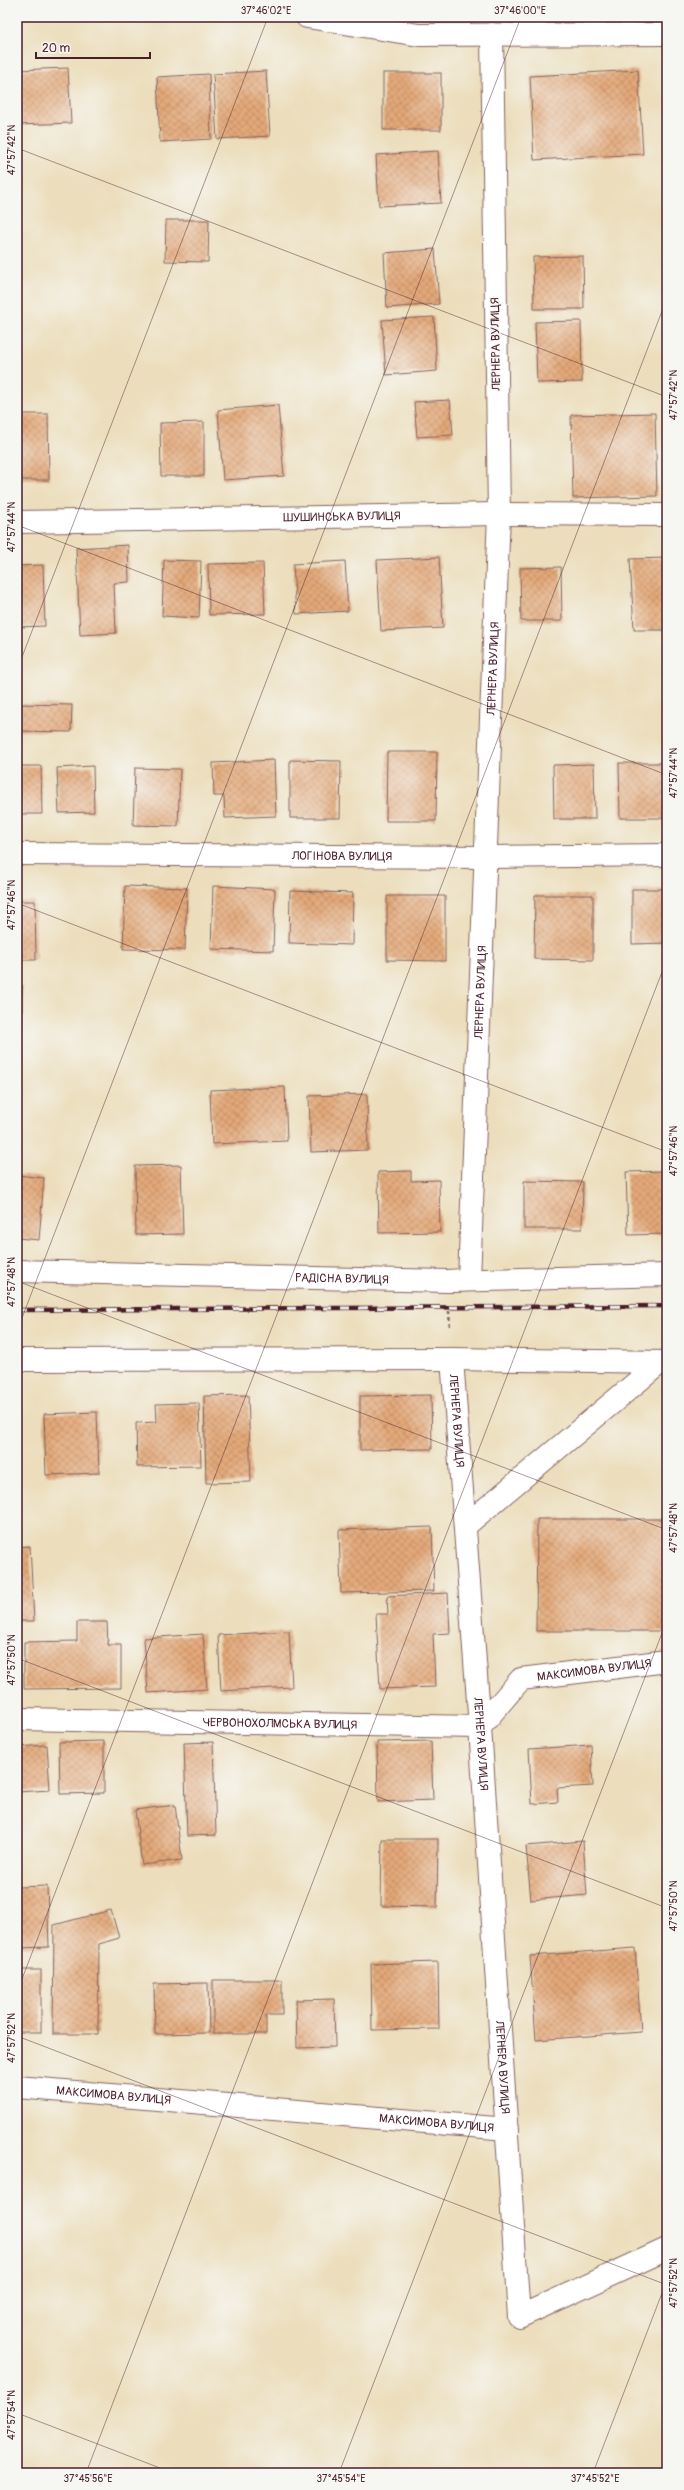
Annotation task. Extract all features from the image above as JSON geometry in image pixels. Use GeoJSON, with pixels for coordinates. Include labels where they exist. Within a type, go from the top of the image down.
{"type":"FeatureCollection","features":[{"type":"Feature","properties":{"kind":"street"},"geometry":{"type":"LineString","coordinates":[[307,17],[419,26],[492,34],[667,34]]}},
{"type":"Feature","properties":{"kind":"street","name":"ЛЕРНЕРА ВУЛИЦЯ"},"geometry":{"type":"LineString","coordinates":[[469,1280],[499,514],[492,34]]}},
{"type":"Feature","properties":{"kind":"street","name":"ШУШИНСЬКА ВУЛИЦЯ"},"geometry":{"type":"LineString","coordinates":[[17,522],[499,514],[667,515]]}},
{"type":"Feature","properties":{"kind":"street","name":"ЛОГІНОВА ВУЛИЦЯ"},"geometry":{"type":"LineString","coordinates":[[17,854],[485,857],[667,855]]}},
{"type":"Feature","properties":{"kind":"street","name":"РАДІСНА ВУЛИЦЯ"},"geometry":{"type":"LineString","coordinates":[[17,1271],[447,1281],[667,1276]]}},
{"type":"Feature","properties":{"kind":"street"},"geometry":{"type":"LineString","coordinates":[[17,1360],[452,1359],[664,1362]]}},
{"type":"Feature","properties":{"kind":"street","name":"ЛЕРНЕРА ВУЛИЦЯ"},"geometry":{"type":"LineString","coordinates":[[452,1359],[480,1727],[507,2129]]}},
{"type":"Feature","properties":{"kind":"street"},"geometry":{"type":"LineString","coordinates":[[465,1526],[664,1362]]}},
{"type":"Feature","properties":{"kind":"street","name":"МАКСИМОВА ВУЛИЦЯ"},"geometry":{"type":"LineString","coordinates":[[480,1727],[521,1679],[667,1661]]}},
{"type":"Feature","properties":{"kind":"street","name":"ЧЕРВОНОХОЛМСЬКА ВУЛИЦЯ"},"geometry":{"type":"LineString","coordinates":[[17,1719],[480,1727]]}},
{"type":"Feature","properties":{"kind":"street","name":"МАКСИМОВА ВУЛИЦЯ"},"geometry":{"type":"LineString","coordinates":[[17,2087],[507,2129],[520,2317],[667,2249]]}},
{"type":"Feature","properties":{"kind":"path"},"geometry":{"type":"LineString","coordinates":[[447,1281],[452,1359]]}},
{"type":"Feature","properties":{"kind":"building"},"geometry":{"type":"Polygon","coordinates":[[[68,68],[71,123],[17,125],[17,70],[68,68]]]}},
{"type":"Feature","properties":{"kind":"building"},"geometry":{"type":"Polygon","coordinates":[[[638,70],[643,154],[534,160],[530,76],[638,70]]]}},
{"type":"Feature","properties":{"kind":"building"},"geometry":{"type":"Polygon","coordinates":[[[266,71],[270,136],[217,139],[213,74],[266,71]]]}},
{"type":"Feature","properties":{"kind":"building"},"geometry":{"type":"Polygon","coordinates":[[[383,73],[441,73],[441,130],[383,130],[383,73]]]}},
{"type":"Feature","properties":{"kind":"building"},"geometry":{"type":"Polygon","coordinates":[[[209,74],[211,139],[160,142],[157,77],[209,74]]]}},
{"type":"Feature","properties":{"kind":"building"},"geometry":{"type":"Polygon","coordinates":[[[438,151],[441,203],[379,206],[376,155],[438,151]]]}},
{"type":"Feature","properties":{"kind":"building"},"geometry":{"type":"Polygon","coordinates":[[[166,220],[209,220],[208,262],[165,261],[166,220]]]}},
{"type":"Feature","properties":{"kind":"building"},"geometry":{"type":"Polygon","coordinates":[[[435,249],[439,304],[387,308],[384,253],[435,249]]]}},
{"type":"Feature","properties":{"kind":"building"},"geometry":{"type":"Polygon","coordinates":[[[583,256],[584,309],[534,309],[533,257],[583,256]]]}},
{"type":"Feature","properties":{"kind":"building"},"geometry":{"type":"Polygon","coordinates":[[[434,317],[437,371],[386,375],[382,320],[434,317]]]}},
{"type":"Feature","properties":{"kind":"building"},"geometry":{"type":"Polygon","coordinates":[[[581,321],[582,382],[537,383],[535,322],[581,321]]]}},
{"type":"Feature","properties":{"kind":"building"},"geometry":{"type":"Polygon","coordinates":[[[450,400],[453,435],[417,437],[414,402],[450,400]]]}},
{"type":"Feature","properties":{"kind":"building"},"geometry":{"type":"Polygon","coordinates":[[[278,405],[284,476],[223,480],[218,410],[278,405]]]}},
{"type":"Feature","properties":{"kind":"building"},"geometry":{"type":"Polygon","coordinates":[[[655,413],[657,496],[573,498],[571,415],[655,413]]]}},
{"type":"Feature","properties":{"kind":"building"},"geometry":{"type":"Polygon","coordinates":[[[17,414],[48,414],[49,480],[17,480],[17,414]]]}},
{"type":"Feature","properties":{"kind":"building"},"geometry":{"type":"Polygon","coordinates":[[[204,422],[204,476],[161,476],[160,423],[204,422]]]}},
{"type":"Feature","properties":{"kind":"building"},"geometry":{"type":"Polygon","coordinates":[[[128,545],[129,582],[114,583],[116,633],[80,635],[76,548],[128,545]]]}},
{"type":"Feature","properties":{"kind":"building"},"geometry":{"type":"Polygon","coordinates":[[[439,557],[443,628],[381,631],[377,560],[439,557]]]}},
{"type":"Feature","properties":{"kind":"building"},"geometry":{"type":"Polygon","coordinates":[[[667,558],[667,630],[634,630],[630,559],[667,558]]]}},
{"type":"Feature","properties":{"kind":"building"},"geometry":{"type":"Polygon","coordinates":[[[164,560],[201,561],[199,618],[162,616],[164,560]]]}},
{"type":"Feature","properties":{"kind":"building"},"geometry":{"type":"Polygon","coordinates":[[[345,561],[348,611],[296,614],[293,564],[345,561]]]}},
{"type":"Feature","properties":{"kind":"building"},"geometry":{"type":"Polygon","coordinates":[[[263,563],[265,614],[209,615],[208,564],[263,563]]]}},
{"type":"Feature","properties":{"kind":"building"},"geometry":{"type":"Polygon","coordinates":[[[43,565],[45,626],[17,627],[17,566],[43,565]]]}},
{"type":"Feature","properties":{"kind":"building"},"geometry":{"type":"Polygon","coordinates":[[[561,567],[562,621],[521,621],[520,568],[561,567]]]}},
{"type":"Feature","properties":{"kind":"building"},"geometry":{"type":"Polygon","coordinates":[[[17,704],[72,705],[71,732],[17,731],[17,704]]]}},
{"type":"Feature","properties":{"kind":"building"},"geometry":{"type":"Polygon","coordinates":[[[387,752],[437,752],[436,821],[386,821],[387,752]]]}},
{"type":"Feature","properties":{"kind":"building"},"geometry":{"type":"Polygon","coordinates":[[[274,760],[276,816],[225,818],[224,796],[214,796],[213,763],[274,760]]]}},
{"type":"Feature","properties":{"kind":"building"},"geometry":{"type":"Polygon","coordinates":[[[290,760],[341,761],[340,818],[290,818],[290,760]]]}},
{"type":"Feature","properties":{"kind":"building"},"geometry":{"type":"Polygon","coordinates":[[[619,763],[667,763],[667,818],[620,818],[619,763]]]}},
{"type":"Feature","properties":{"kind":"building"},"geometry":{"type":"Polygon","coordinates":[[[594,764],[595,819],[554,819],[553,765],[594,764]]]}},
{"type":"Feature","properties":{"kind":"building"},"geometry":{"type":"Polygon","coordinates":[[[17,766],[41,766],[42,814],[17,814],[17,766]]]}},
{"type":"Feature","properties":{"kind":"building"},"geometry":{"type":"Polygon","coordinates":[[[93,766],[94,812],[59,813],[57,768],[93,766]]]}},
{"type":"Feature","properties":{"kind":"building"},"geometry":{"type":"Polygon","coordinates":[[[135,768],[180,769],[178,826],[133,825],[135,768]]]}},
{"type":"Feature","properties":{"kind":"building"},"geometry":{"type":"Polygon","coordinates":[[[125,886],[187,888],[185,950],[123,949],[125,886]]]}},
{"type":"Feature","properties":{"kind":"building"},"geometry":{"type":"Polygon","coordinates":[[[213,886],[275,889],[273,951],[211,949],[213,886]]]}},
{"type":"Feature","properties":{"kind":"building"},"geometry":{"type":"Polygon","coordinates":[[[632,889],[667,889],[667,943],[632,944],[632,889]]]}},
{"type":"Feature","properties":{"kind":"building"},"geometry":{"type":"Polygon","coordinates":[[[290,891],[353,893],[352,945],[289,943],[290,891]]]}},
{"type":"Feature","properties":{"kind":"building"},"geometry":{"type":"Polygon","coordinates":[[[535,895],[593,895],[593,960],[534,959],[535,895]]]}},
{"type":"Feature","properties":{"kind":"building"},"geometry":{"type":"Polygon","coordinates":[[[387,896],[445,896],[445,961],[387,960],[387,896]]]}},
{"type":"Feature","properties":{"kind":"building"},"geometry":{"type":"Polygon","coordinates":[[[17,901],[35,901],[36,960],[17,960],[17,901]]]}},
{"type":"Feature","properties":{"kind":"building"},"geometry":{"type":"Polygon","coordinates":[[[17,986],[22,986],[22,1014],[17,1014],[17,986]]]}},
{"type":"Feature","properties":{"kind":"building"},"geometry":{"type":"Polygon","coordinates":[[[285,1087],[287,1141],[212,1144],[210,1090],[285,1087]]]}},
{"type":"Feature","properties":{"kind":"building"},"geometry":{"type":"Polygon","coordinates":[[[367,1094],[368,1150],[311,1152],[309,1096],[367,1094]]]}},
{"type":"Feature","properties":{"kind":"building"},"geometry":{"type":"Polygon","coordinates":[[[181,1165],[183,1234],[136,1235],[135,1166],[181,1165]]]}},
{"type":"Feature","properties":{"kind":"building"},"geometry":{"type":"Polygon","coordinates":[[[411,1171],[411,1181],[439,1180],[440,1232],[379,1233],[378,1172],[411,1171]]]}},
{"type":"Feature","properties":{"kind":"building"},"geometry":{"type":"Polygon","coordinates":[[[667,1171],[667,1234],[628,1235],[626,1172],[667,1171]]]}},
{"type":"Feature","properties":{"kind":"building"},"geometry":{"type":"Polygon","coordinates":[[[17,1175],[44,1178],[39,1240],[17,1238],[17,1175]]]}},
{"type":"Feature","properties":{"kind":"building"},"geometry":{"type":"Polygon","coordinates":[[[524,1181],[583,1182],[582,1229],[524,1229],[524,1181]]]}},
{"type":"Feature","properties":{"kind":"building"},"geometry":{"type":"Polygon","coordinates":[[[248,1395],[251,1482],[206,1483],[204,1396],[248,1395]]]}},
{"type":"Feature","properties":{"kind":"building"},"geometry":{"type":"Polygon","coordinates":[[[431,1395],[432,1449],[360,1450],[360,1396],[431,1395]]]}},
{"type":"Feature","properties":{"kind":"building"},"geometry":{"type":"Polygon","coordinates":[[[199,1403],[201,1466],[137,1467],[136,1423],[157,1422],[156,1404],[199,1403]]]}},
{"type":"Feature","properties":{"kind":"building"},"geometry":{"type":"Polygon","coordinates":[[[97,1412],[99,1473],[46,1475],[44,1414],[97,1412]]]}},
{"type":"Feature","properties":{"kind":"building"},"geometry":{"type":"Polygon","coordinates":[[[537,1519],[667,1519],[667,1631],[536,1631],[537,1519]]]}},
{"type":"Feature","properties":{"kind":"building"},"geometry":{"type":"Polygon","coordinates":[[[432,1527],[434,1591],[341,1593],[339,1530],[432,1527]]]}},
{"type":"Feature","properties":{"kind":"building"},"geometry":{"type":"Polygon","coordinates":[[[30,1546],[34,1621],[17,1621],[17,1547],[30,1546]]]}},
{"type":"Feature","properties":{"kind":"building"},"geometry":{"type":"Polygon","coordinates":[[[448,1593],[450,1633],[433,1634],[435,1687],[380,1689],[376,1614],[388,1614],[387,1596],[448,1593]]]}},
{"type":"Feature","properties":{"kind":"building"},"geometry":{"type":"Polygon","coordinates":[[[77,1622],[107,1622],[108,1645],[121,1645],[121,1688],[24,1689],[24,1642],[77,1641],[77,1622]]]}},
{"type":"Feature","properties":{"kind":"building"},"geometry":{"type":"Polygon","coordinates":[[[289,1631],[292,1687],[221,1691],[218,1635],[289,1631]]]}},
{"type":"Feature","properties":{"kind":"building"},"geometry":{"type":"Polygon","coordinates":[[[203,1634],[207,1689],[148,1693],[144,1638],[203,1634]]]}},
{"type":"Feature","properties":{"kind":"building"},"geometry":{"type":"Polygon","coordinates":[[[104,1741],[104,1793],[60,1794],[59,1742],[104,1741]]]}},
{"type":"Feature","properties":{"kind":"building"},"geometry":{"type":"Polygon","coordinates":[[[431,1741],[433,1800],[378,1802],[377,1742],[431,1741]]]}},
{"type":"Feature","properties":{"kind":"building"},"geometry":{"type":"Polygon","coordinates":[[[213,1742],[216,1835],[187,1836],[184,1743],[213,1742]]]}},
{"type":"Feature","properties":{"kind":"building"},"geometry":{"type":"Polygon","coordinates":[[[47,1745],[50,1790],[17,1792],[17,1747],[47,1745]]]}},
{"type":"Feature","properties":{"kind":"building"},"geometry":{"type":"Polygon","coordinates":[[[591,1745],[593,1786],[557,1788],[558,1802],[532,1804],[529,1749],[591,1745]]]}},
{"type":"Feature","properties":{"kind":"building"},"geometry":{"type":"Polygon","coordinates":[[[175,1805],[182,1860],[142,1865],[135,1810],[175,1805]]]}},
{"type":"Feature","properties":{"kind":"building"},"geometry":{"type":"Polygon","coordinates":[[[382,1839],[438,1839],[437,1907],[381,1906],[382,1839]]]}},
{"type":"Feature","properties":{"kind":"building"},"geometry":{"type":"Polygon","coordinates":[[[583,1841],[587,1895],[531,1900],[526,1846],[583,1841]]]}},
{"type":"Feature","properties":{"kind":"building"},"geometry":{"type":"Polygon","coordinates":[[[47,1886],[49,1947],[17,1948],[17,1887],[47,1886]]]}},
{"type":"Feature","properties":{"kind":"building"},"geometry":{"type":"Polygon","coordinates":[[[111,1910],[119,1938],[99,1944],[98,2034],[53,2034],[54,1925],[111,1910]]]}},
{"type":"Feature","properties":{"kind":"building"},"geometry":{"type":"Polygon","coordinates":[[[635,1948],[641,2032],[536,2040],[530,1956],[635,1948]]]}},
{"type":"Feature","properties":{"kind":"building"},"geometry":{"type":"Polygon","coordinates":[[[438,1962],[439,2029],[372,2030],[371,1964],[438,1962]]]}},
{"type":"Feature","properties":{"kind":"building"},"geometry":{"type":"Polygon","coordinates":[[[17,1970],[41,1970],[41,2032],[17,2032],[17,1970]]]}},
{"type":"Feature","properties":{"kind":"building"},"geometry":{"type":"Polygon","coordinates":[[[213,1980],[282,1980],[282,2015],[266,2015],[266,2034],[213,2034],[213,1980]]]}},
{"type":"Feature","properties":{"kind":"building"},"geometry":{"type":"Polygon","coordinates":[[[208,1983],[209,2033],[155,2034],[154,1984],[208,1983]]]}},
{"type":"Feature","properties":{"kind":"building"},"geometry":{"type":"Polygon","coordinates":[[[334,1999],[335,2047],[297,2048],[296,2000],[334,1999]]]}},
{"type":"Feature","properties":{"kind":"railway"},"geometry":{"type":"LineString","coordinates":[[17,1310],[667,1306]]}}]}
